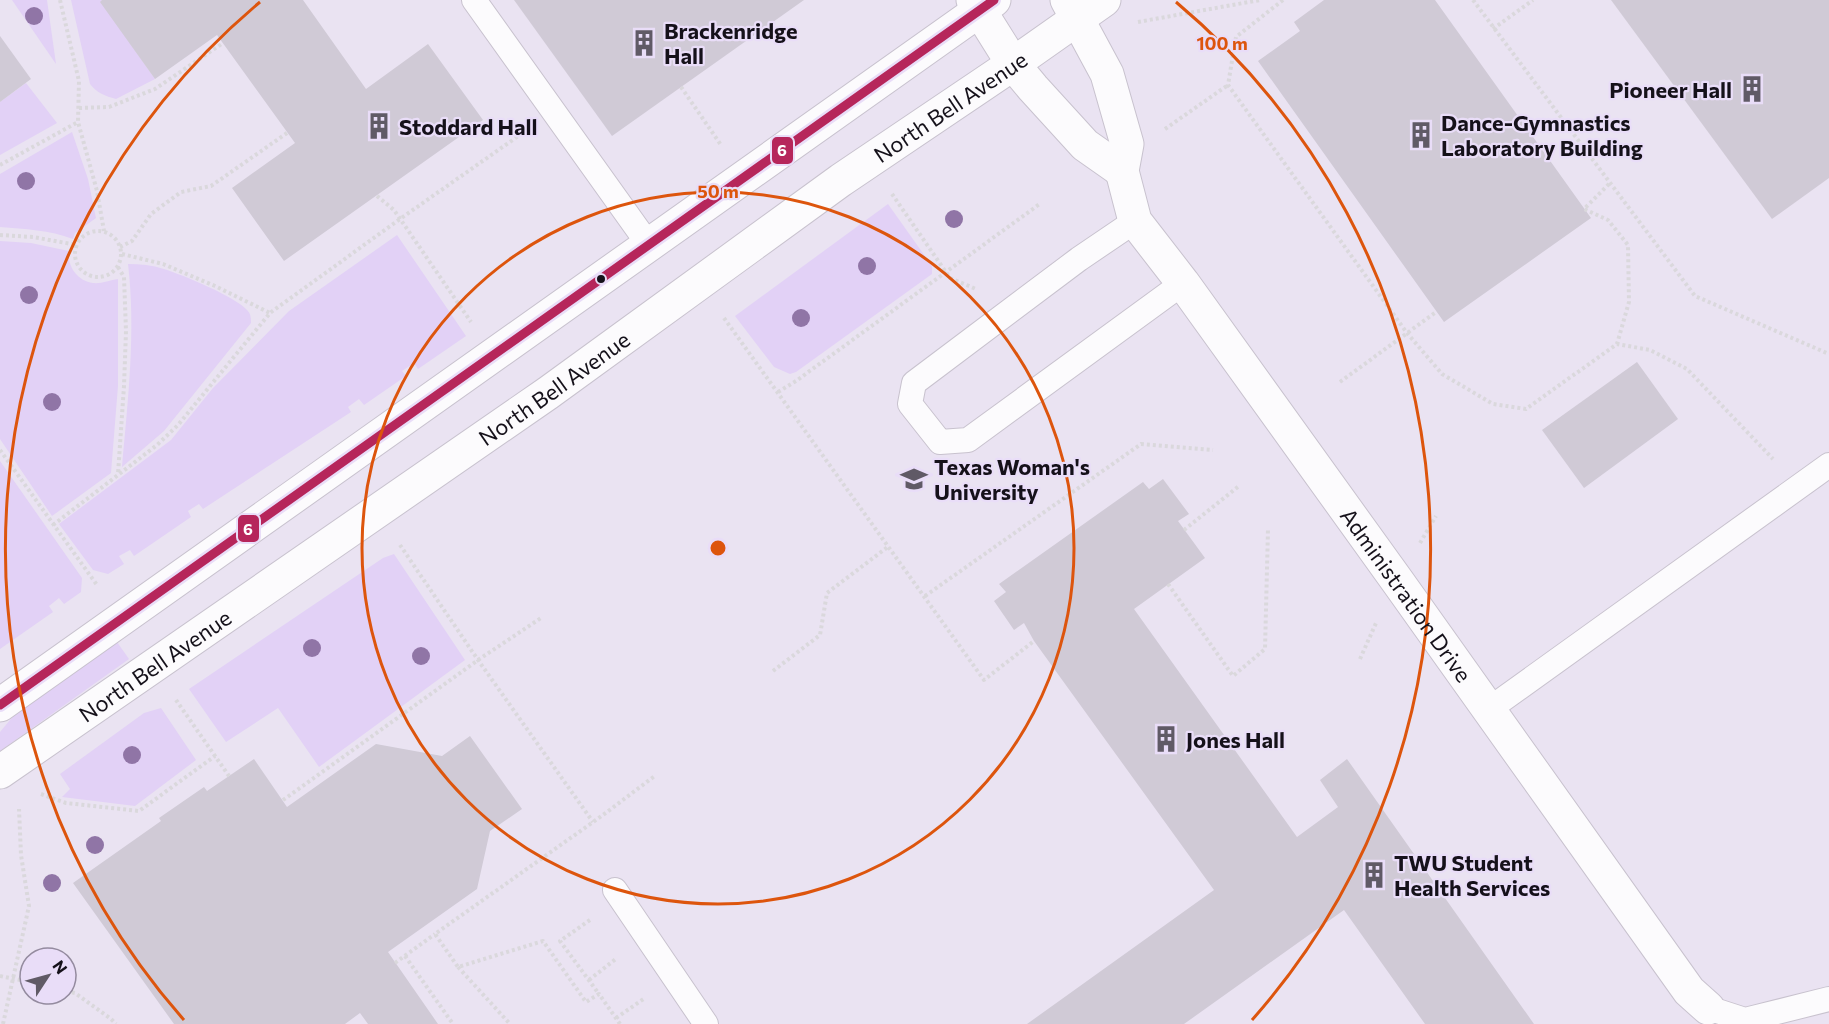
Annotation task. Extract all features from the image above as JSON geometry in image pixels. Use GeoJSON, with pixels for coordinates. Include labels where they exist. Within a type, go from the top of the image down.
{"type":"FeatureCollection","features":[{"type":"Feature","properties":{"kind":"main road"},"geometry":{"type":"LineString","coordinates":[[0,705],[649,245],[982,3],[1013,64],[1085,145],[1122,171]]}},
{"type":"Feature","properties":{"kind":"main road","name":"North Bell Avenue"},"geometry":{"type":"LineString","coordinates":[[0,772],[548,393],[841,180],[1013,64],[1083,6]]}},
{"type":"Feature","properties":{"kind":"main road","name":"Administration Drive"},"geometry":{"type":"LineString","coordinates":[[1083,6],[1092,48],[1107,74],[1127,144],[1122,171],[1135,221],[1183,283],[1689,991],[1708,1008]]}},
{"type":"Feature","properties":{"kind":"lane"},"geometry":{"type":"LineString","coordinates":[[474,0],[649,245]]}},
{"type":"Feature","properties":{"kind":"lane"},"geometry":{"type":"LineString","coordinates":[[1135,221],[1079,259],[915,383],[909,404],[940,442],[968,440],[1183,283]]}},
{"type":"Feature","properties":{"kind":"lane"},"geometry":{"type":"LineString","coordinates":[[1488,710],[1820,472]]}},
{"type":"Feature","properties":{"kind":"lane"},"geometry":{"type":"LineString","coordinates":[[615,890],[706,1024]]}},
{"type":"Feature","properties":{"kind":"lane"},"geometry":{"type":"LineString","coordinates":[[1708,1008],[1744,1022],[1829,999]]}},
{"type":"Feature","properties":{"kind":"path"},"geometry":{"type":"LineString","coordinates":[[60,0],[79,81],[78,122],[97,191],[104,231]]}},
{"type":"Feature","properties":{"kind":"path"},"geometry":{"type":"LineString","coordinates":[[1137,22],[1260,0]]}},
{"type":"Feature","properties":{"kind":"path"},"geometry":{"type":"LineString","coordinates":[[1162,131],[1228,85],[1236,38],[1283,0]]}},
{"type":"Feature","properties":{"kind":"path"},"geometry":{"type":"LineString","coordinates":[[1473,0],[1695,296],[1829,354]]}},
{"type":"Feature","properties":{"kind":"path"},"geometry":{"type":"LineString","coordinates":[[1493,29],[1533,0]]}},
{"type":"Feature","properties":{"kind":"path"},"geometry":{"type":"LineString","coordinates":[[79,108],[109,107],[155,89],[223,43]]}},
{"type":"Feature","properties":{"kind":"path"},"geometry":{"type":"LineString","coordinates":[[1228,85],[1407,333],[1442,374],[1493,404],[1526,409],[1617,344],[1629,302],[1628,245],[1608,220],[1584,209],[1609,184]]}},
{"type":"Feature","properties":{"kind":"path"},"geometry":{"type":"LineString","coordinates":[[681,87],[724,149]]}},
{"type":"Feature","properties":{"kind":"path"},"geometry":{"type":"LineString","coordinates":[[0,165],[78,122]]}},
{"type":"Feature","properties":{"kind":"path"},"geometry":{"type":"LineString","coordinates":[[53,525],[158,445],[178,425],[270,313],[525,132]]}},
{"type":"Feature","properties":{"kind":"path"},"geometry":{"type":"LineString","coordinates":[[120,247],[132,241],[151,214],[181,192],[211,186],[287,133]]}},
{"type":"Feature","properties":{"kind":"path"},"geometry":{"type":"LineString","coordinates":[[892,193],[950,278]]}},
{"type":"Feature","properties":{"kind":"path"},"geometry":{"type":"LineString","coordinates":[[376,196],[394,210],[474,327]]}},
{"type":"Feature","properties":{"kind":"path"},"geometry":{"type":"LineString","coordinates":[[778,392],[1041,203]]}},
{"type":"Feature","properties":{"kind":"path"},"geometry":{"type":"LineString","coordinates":[[104,231],[117,240],[120,247],[122,254],[118,267],[106,276],[92,277],[85,274],[76,261],[77,245],[88,233],[104,231]]}},
{"type":"Feature","properties":{"kind":"path"},"geometry":{"type":"LineString","coordinates":[[0,235],[33,237],[77,245]]}},
{"type":"Feature","properties":{"kind":"path"},"geometry":{"type":"LineString","coordinates":[[122,254],[163,264],[270,313]]}},
{"type":"Feature","properties":{"kind":"path"},"geometry":{"type":"LineString","coordinates":[[118,267],[124,277],[126,331],[118,474]]}},
{"type":"Feature","properties":{"kind":"path"},"geometry":{"type":"LineString","coordinates":[[1340,382],[1436,312]]}},
{"type":"Feature","properties":{"kind":"path"},"geometry":{"type":"LineString","coordinates":[[723,317],[984,680],[1034,641]]}},
{"type":"Feature","properties":{"kind":"path"},"geometry":{"type":"LineString","coordinates":[[1617,344],[1650,350],[1687,369],[1773,459],[1820,472]]}},
{"type":"Feature","properties":{"kind":"path"},"geometry":{"type":"LineString","coordinates":[[924,596],[1140,444],[1213,450]]}},
{"type":"Feature","properties":{"kind":"path"},"geometry":{"type":"LineString","coordinates":[[0,450],[99,588]]}},
{"type":"Feature","properties":{"kind":"path"},"geometry":{"type":"LineString","coordinates":[[1184,530],[1239,486]]}},
{"type":"Feature","properties":{"kind":"path"},"geometry":{"type":"LineString","coordinates":[[1415,551],[1436,516]]}},
{"type":"Feature","properties":{"kind":"path"},"geometry":{"type":"LineString","coordinates":[[1168,584],[1233,676],[1265,648],[1268,529]]}},
{"type":"Feature","properties":{"kind":"path"},"geometry":{"type":"LineString","coordinates":[[400,544],[478,660],[593,822]]}},
{"type":"Feature","properties":{"kind":"path"},"geometry":{"type":"LineString","coordinates":[[773,671],[820,635],[827,592],[889,546]]}},
{"type":"Feature","properties":{"kind":"path"},"geometry":{"type":"LineString","coordinates":[[283,800],[478,660],[541,618]]}},
{"type":"Feature","properties":{"kind":"path"},"geometry":{"type":"LineString","coordinates":[[1360,659],[1377,619]]}},
{"type":"Feature","properties":{"kind":"path"},"geometry":{"type":"LineString","coordinates":[[172,695],[229,776]]}},
{"type":"Feature","properties":{"kind":"path"},"geometry":{"type":"LineString","coordinates":[[34,791],[66,803],[139,811],[215,756]]}},
{"type":"Feature","properties":{"kind":"path"},"geometry":{"type":"LineString","coordinates":[[395,963],[656,775]]}},
{"type":"Feature","properties":{"kind":"path"},"geometry":{"type":"LineString","coordinates":[[3,1024],[29,906],[21,855],[17,800]]}},
{"type":"Feature","properties":{"kind":"path"},"geometry":{"type":"LineString","coordinates":[[435,934],[458,967],[510,1024]]}},
{"type":"Feature","properties":{"kind":"path"},"geometry":{"type":"LineString","coordinates":[[458,967],[543,941],[586,1002],[599,994]]}},
{"type":"Feature","properties":{"kind":"path"},"geometry":{"type":"LineString","coordinates":[[560,941],[620,1024]]}},
{"type":"Feature","properties":{"kind":"path"},"geometry":{"type":"LineString","coordinates":[[405,956],[453,1024]]}},
{"type":"Feature","properties":{"kind":"path"},"geometry":{"type":"LineString","coordinates":[[0,976],[18,979]]}},
{"type":"Feature","properties":{"kind":"path"},"geometry":{"type":"LineString","coordinates":[[78,995],[116,1024]]}},
{"type":"Feature","properties":{"kind":"shaded area"},"geometry":{"type":"Polygon","coordinates":[[[12,0],[47,0],[56,64],[12,0]]]}},
{"type":"Feature","properties":{"kind":"shaded area"},"geometry":{"type":"Polygon","coordinates":[[[71,0],[102,0],[101,2],[155,79],[116,99],[101,94],[93,87],[90,84],[71,0]]]}},
{"type":"Feature","properties":{"kind":"shaded area"},"geometry":{"type":"Polygon","coordinates":[[[26,83],[57,123],[0,155],[0,102],[26,83]]]}},
{"type":"Feature","properties":{"kind":"shaded area"},"geometry":{"type":"Polygon","coordinates":[[[72,132],[88,179],[96,218],[75,233],[73,239],[28,229],[0,227],[0,174],[72,132]]]}},
{"type":"Feature","properties":{"kind":"shaded area"},"geometry":{"type":"Polygon","coordinates":[[[888,204],[932,266],[932,274],[796,372],[790,374],[774,367],[735,316],[888,204]]]}},
{"type":"Feature","properties":{"kind":"shaded area"},"geometry":{"type":"Polygon","coordinates":[[[397,235],[466,336],[418,369],[414,363],[402,371],[406,376],[364,405],[359,399],[348,407],[351,412],[203,509],[199,504],[188,511],[191,517],[134,556],[130,550],[119,556],[124,564],[108,574],[93,570],[59,524],[171,440],[213,388],[289,311],[397,235]]]}},
{"type":"Feature","properties":{"kind":"shaded area"},"geometry":{"type":"Polygon","coordinates":[[[0,241],[31,243],[69,251],[71,267],[87,282],[99,283],[118,279],[118,386],[111,473],[52,516],[0,439],[0,241]]]}},
{"type":"Feature","properties":{"kind":"shaded area"},"geometry":{"type":"Polygon","coordinates":[[[128,264],[159,268],[208,287],[232,299],[247,310],[251,323],[164,431],[122,467],[131,340],[128,264]]]}},
{"type":"Feature","properties":{"kind":"shaded area"},"geometry":{"type":"Polygon","coordinates":[[[0,461],[82,578],[81,592],[64,604],[59,598],[49,606],[53,612],[0,649],[0,461]]]}},
{"type":"Feature","properties":{"kind":"shaded area"},"geometry":{"type":"Polygon","coordinates":[[[394,554],[465,660],[319,767],[278,708],[226,742],[189,689],[383,558],[394,554]]]}},
{"type":"Feature","properties":{"kind":"shaded area"},"geometry":{"type":"Polygon","coordinates":[[[112,635],[129,659],[0,751],[0,732],[36,689],[112,635]]]}},
{"type":"Feature","properties":{"kind":"shaded area"},"geometry":{"type":"Polygon","coordinates":[[[161,708],[196,760],[135,806],[62,797],[70,789],[60,774],[144,713],[161,708]]]}},
{"type":"Feature","properties":{"kind":"building","name":"Stoddard Hall"},"geometry":{"type":"Polygon","coordinates":[[[102,0],[303,0],[366,89],[428,44],[483,120],[284,261],[232,188],[295,143],[217,35],[155,79],[100,2],[102,0]]]}},
{"type":"Feature","properties":{"kind":"building","name":"Brackenridge Hall"},"geometry":{"type":"Polygon","coordinates":[[[514,0],[804,0],[612,136],[514,0]]]}},
{"type":"Feature","properties":{"kind":"building","name":"Dance-Gymnastics Laboratory Building"},"geometry":{"type":"Polygon","coordinates":[[[1324,0],[1435,0],[1591,218],[1444,322],[1258,61],[1300,31],[1294,22],[1324,0]]]}},
{"type":"Feature","properties":{"kind":"building","name":"Pioneer Hall"},"geometry":{"type":"Polygon","coordinates":[[[1611,0],[1829,0],[1829,178],[1772,219],[1611,0]]]}},
{"type":"Feature","properties":{"kind":"building"},"geometry":{"type":"Polygon","coordinates":[[[0,36],[31,79],[0,102],[0,36]]]}},
{"type":"Feature","properties":{"kind":"building"},"geometry":{"type":"Polygon","coordinates":[[[1637,362],[1678,419],[1584,488],[1542,430],[1637,362]]]}},
{"type":"Feature","properties":{"kind":"building","name":"Jones Hall"},"geometry":{"type":"Polygon","coordinates":[[[1163,479],[1189,514],[1178,521],[1205,558],[1134,609],[1297,837],[1338,807],[1320,780],[1347,759],[1534,1024],[1425,1024],[1344,910],[1184,1024],[1027,1024],[1214,890],[1034,641],[1024,623],[1014,630],[994,601],[1006,592],[999,584],[1143,482],[1149,489],[1163,479]]]}},
{"type":"Feature","properties":{"kind":"building"},"geometry":{"type":"Polygon","coordinates":[[[470,736],[522,809],[490,831],[477,889],[388,952],[438,1024],[368,1024],[360,1013],[345,1024],[174,1024],[73,883],[161,821],[159,818],[204,787],[207,791],[254,759],[287,807],[376,744],[442,756],[470,736]]]}},
{"type":"Feature","properties":{"kind":"transit line","name":"6"},"geometry":{"type":"LineString","coordinates":[[0,705],[994,0]]}},
{"type":"Feature","properties":{"kind":"place","name":"Brackenridge Hall"},"geometry":{"type":"Point","coordinates":[644,43]}},
{"type":"Feature","properties":{"kind":"place","name":"Pioneer Hall"},"geometry":{"type":"Point","coordinates":[1752,89]}},
{"type":"Feature","properties":{"kind":"place","name":"Stoddard Hall"},"geometry":{"type":"Point","coordinates":[379,126]}},
{"type":"Feature","properties":{"kind":"place","name":"Dance-Gymnastics Laboratory Building"},"geometry":{"type":"Point","coordinates":[1421,135]}},
{"type":"Feature","properties":{"kind":"place","name":"Texas Woman's University"},"geometry":{"type":"Point","coordinates":[914,479]}},
{"type":"Feature","properties":{"kind":"place","name":"Jones Hall"},"geometry":{"type":"Point","coordinates":[1166,739]}},
{"type":"Feature","properties":{"kind":"place","name":"TWU Student Health Services"},"geometry":{"type":"Point","coordinates":[1374,875]}}]}
